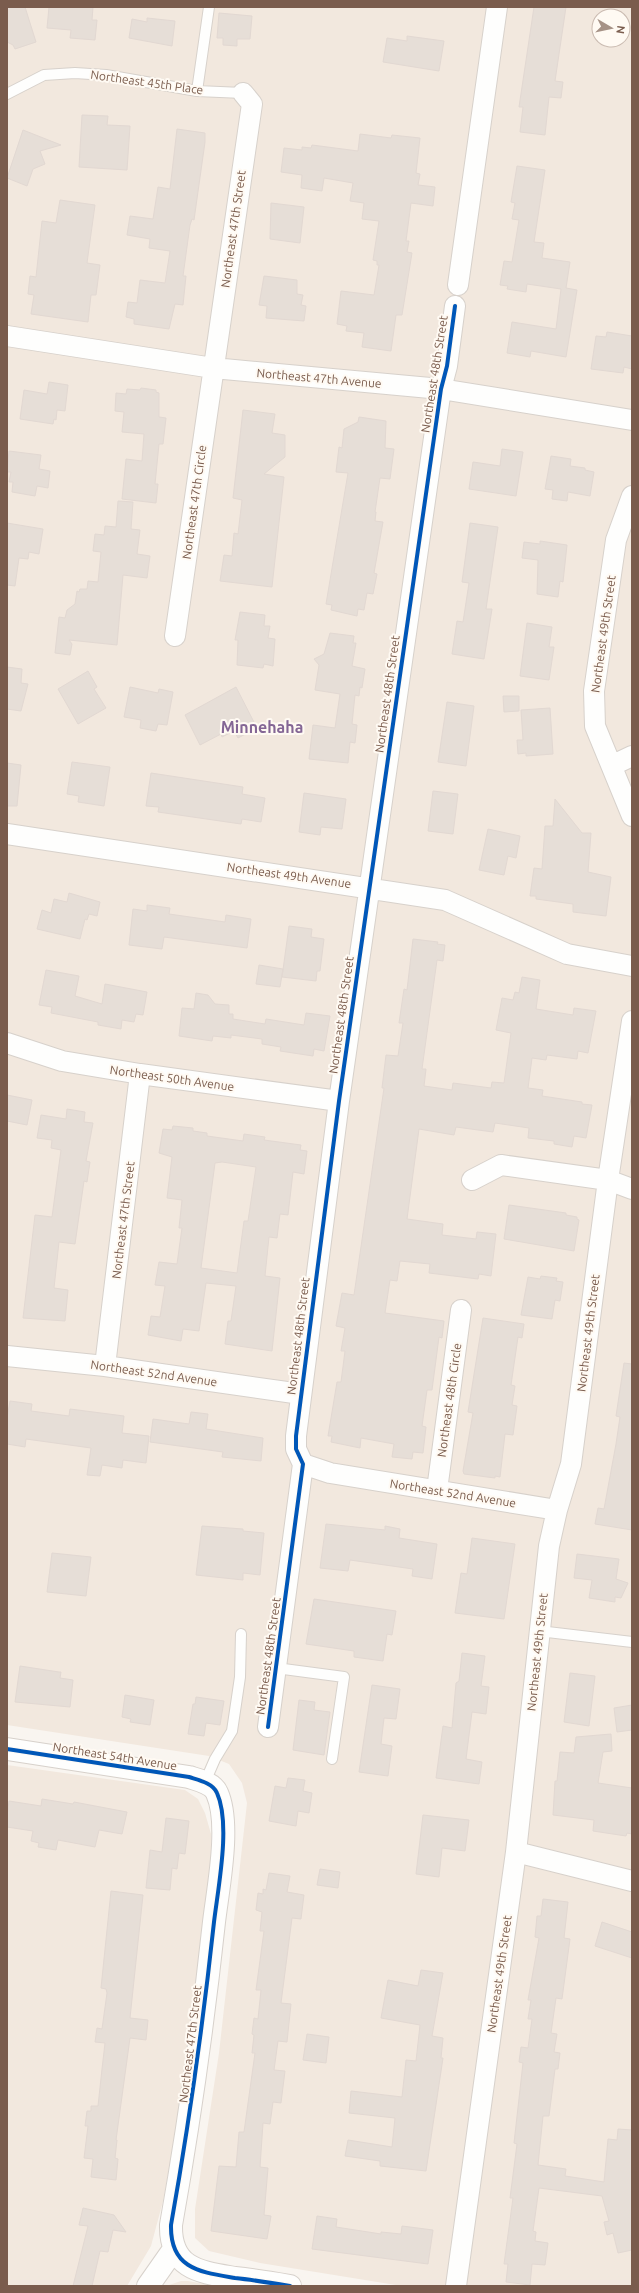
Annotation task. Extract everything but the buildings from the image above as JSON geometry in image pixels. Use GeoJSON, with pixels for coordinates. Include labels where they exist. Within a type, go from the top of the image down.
{"type":"FeatureCollection","features":[{"type":"Feature","properties":{"kind":"street"},"geometry":{"type":"LineString","coordinates":[[458,285],[497,7]]}},
{"type":"Feature","properties":{"kind":"street","name":"Northeast 47th Street"},"geometry":{"type":"LineString","coordinates":[[213,368],[252,104],[243,93]]}},
{"type":"Feature","properties":{"kind":"street","name":"Northeast 48th Street"},"geometry":{"type":"LineString","coordinates":[[268,1727],[303,1464],[296,1449],[301,1394],[339,1101],[441,389],[447,366],[455,306]]}},
{"type":"Feature","properties":{"kind":"street","name":"Northeast 47th Avenue"},"geometry":{"type":"LineString","coordinates":[[7,336],[213,368],[441,389],[632,420]]}},
{"type":"Feature","properties":{"kind":"street","name":"Northeast 47th Circle"},"geometry":{"type":"LineString","coordinates":[[175,636],[213,368]]}},
{"type":"Feature","properties":{"kind":"street","name":"Northeast 49th Street"},"geometry":{"type":"LineString","coordinates":[[632,496],[616,540],[594,691],[595,726],[632,816]]}},
{"type":"Feature","properties":{"kind":"street"},"geometry":{"type":"LineString","coordinates":[[612,766],[632,756]]}},
{"type":"Feature","properties":{"kind":"street","name":"Northeast 49th Avenue"},"geometry":{"type":"LineString","coordinates":[[7,834],[370,887],[445,900],[567,954],[632,966]]}},
{"type":"Feature","properties":{"kind":"street","name":"Northeast 49th Street"},"geometry":{"type":"LineString","coordinates":[[456,2286],[516,1852],[549,1546],[556,1510],[571,1464],[608,1180],[632,1021]]}},
{"type":"Feature","properties":{"kind":"street","name":"Northeast 50th Avenue"},"geometry":{"type":"LineString","coordinates":[[7,1043],[62,1061],[140,1074],[339,1101]]}},
{"type":"Feature","properties":{"kind":"street","name":"Northeast 47th Street"},"geometry":{"type":"LineString","coordinates":[[106,1366],[140,1074]]}},
{"type":"Feature","properties":{"kind":"street"},"geometry":{"type":"LineString","coordinates":[[472,1180],[501,1166],[608,1180],[632,1189]]}},
{"type":"Feature","properties":{"kind":"street","name":"Northeast 48th Circle"},"geometry":{"type":"LineString","coordinates":[[437,1490],[461,1310]]}},
{"type":"Feature","properties":{"kind":"street","name":"Northeast 52nd Avenue"},"geometry":{"type":"LineString","coordinates":[[7,1356],[106,1366],[301,1394]]}},
{"type":"Feature","properties":{"kind":"street","name":"Northeast 52nd Avenue"},"geometry":{"type":"LineString","coordinates":[[303,1464],[330,1473],[556,1510]]}},
{"type":"Feature","properties":{"kind":"street","name":"Northeast 54th Avenue"},"geometry":{"type":"LineString","coordinates":[[7,1749],[189,1777],[211,1787]]}},
{"type":"Feature","properties":{"kind":"street","name":"Northeast 47th Street"},"geometry":{"type":"LineString","coordinates":[[174,2249],[171,2238],[171,2225],[200,2051],[223,1831],[222,1810],[211,1787]]}},
{"type":"Feature","properties":{"kind":"street"},"geometry":{"type":"LineString","coordinates":[[516,1852],[632,1881]]}},
{"type":"Feature","properties":{"kind":"street"},"geometry":{"type":"LineString","coordinates":[[148,2286],[174,2249],[184,2262],[194,2269],[208,2274],[290,2286]]}},
{"type":"Feature","properties":{"kind":"lane"},"geometry":{"type":"LineString","coordinates":[[197,91],[209,7]]}},
{"type":"Feature","properties":{"kind":"lane","name":"Northeast 45th Place"},"geometry":{"type":"LineString","coordinates":[[7,94],[44,75],[75,73],[106,75],[197,91],[243,93]]}},
{"type":"Feature","properties":{"kind":"lane"},"geometry":{"type":"LineString","coordinates":[[539,1631],[632,1642]]}},
{"type":"Feature","properties":{"kind":"lane"},"geometry":{"type":"LineString","coordinates":[[211,1787],[216,1759],[232,1731],[240,1677],[240,1634]]}},
{"type":"Feature","properties":{"kind":"lane"},"geometry":{"type":"LineString","coordinates":[[276,1668],[344,1677],[332,1759]]}},
{"type":"Feature","properties":{"kind":"shaded area"},"geometry":{"type":"Polygon","coordinates":[[[7,7],[632,7],[632,2286],[402,2286],[260,2263],[209,2251],[195,2238],[195,2209],[219,2053],[247,1803],[242,1783],[229,1764],[209,1756],[7,1725],[7,7]]]}},
{"type":"Feature","properties":{"kind":"shaded area"},"geometry":{"type":"Polygon","coordinates":[[[7,1765],[185,1790],[198,1799],[205,1813],[211,1834],[212,1865],[192,2047],[163,2201],[151,2246],[127,2286],[7,2286],[7,1765]]]}},
{"type":"Feature","properties":{"kind":"shaded area"},"geometry":{"type":"Polygon","coordinates":[[[181,2281],[188,2281],[216,2286],[166,2286],[181,2281]]]}},
{"type":"Feature","properties":{"kind":"cycle path"},"geometry":{"type":"LineString","coordinates":[[268,1727],[303,1464],[296,1449],[296,1436],[339,1101],[441,389],[447,366],[455,306]]}},
{"type":"Feature","properties":{"kind":"cycle path"},"geometry":{"type":"LineString","coordinates":[[7,1749],[189,1777],[209,1784],[217,1793],[223,1821],[222,1856],[195,2074],[171,2225],[172,2240],[176,2251],[182,2260],[199,2270],[222,2276],[290,2286]]}},
{"type":"Feature","properties":{"kind":"district","name":"Minnehaha"},"geometry":{"type":"Point","coordinates":[262,727]}}]}
